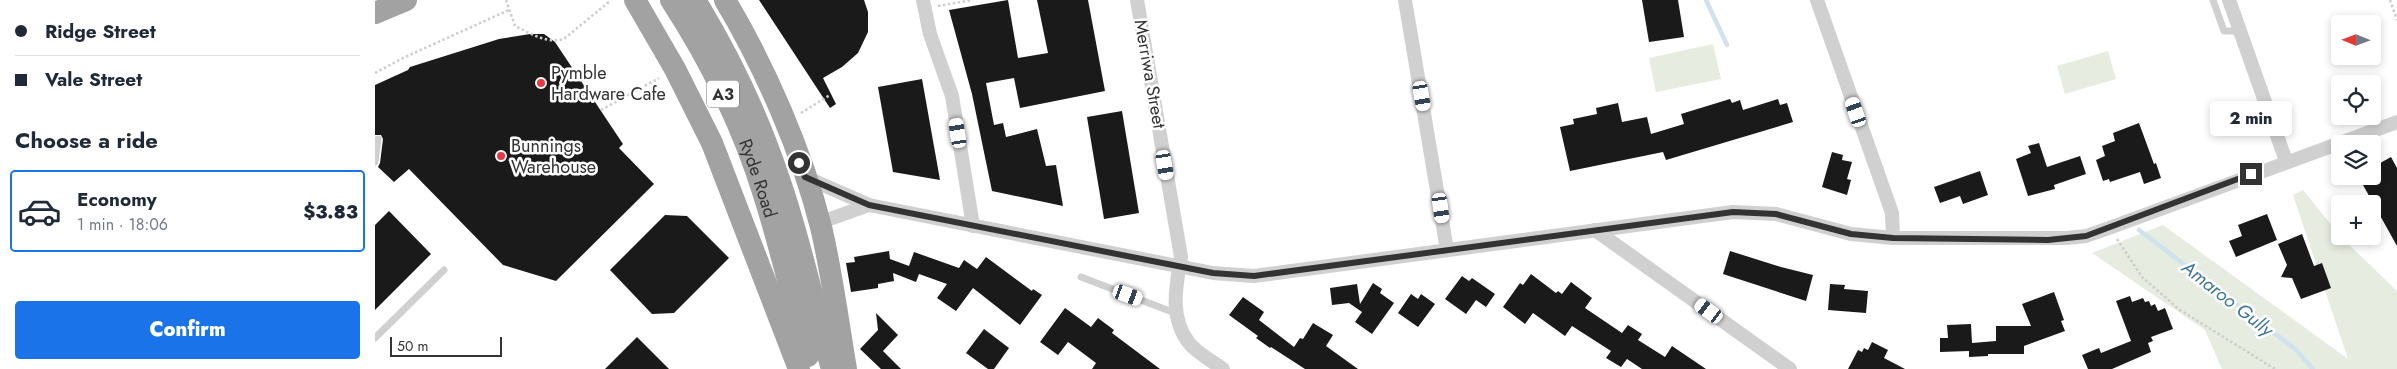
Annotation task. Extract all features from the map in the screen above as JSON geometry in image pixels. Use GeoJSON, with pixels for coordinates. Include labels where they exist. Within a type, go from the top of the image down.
{"type":"FeatureCollection","features":[{"type":"Feature","properties":{"kind":"highway"},"geometry":{"type":"LineString","coordinates":[[375,13],[406,0]]}},
{"type":"Feature","properties":{"kind":"highway","name":"Ryde Road"},"geometry":{"type":"LineString","coordinates":[[671,0],[695,36],[735,118],[764,194],[811,369]]}},
{"type":"Feature","properties":{"kind":"highway","name":"Ryde Road"},"geometry":{"type":"LineString","coordinates":[[695,0],[720,42],[741,85],[780,182],[832,369]]}},
{"type":"Feature","properties":{"kind":"highway"},"geometry":{"type":"LineString","coordinates":[[725,0],[762,68],[805,177],[821,226],[846,369]]}},
{"type":"Feature","properties":{"kind":"highway"},"geometry":{"type":"LineString","coordinates":[[630,1],[679,77],[712,143],[799,369]]}},
{"type":"Feature","properties":{"kind":"street","name":"Merriwa Street"},"geometry":{"type":"LineString","coordinates":[[1137,0],[1181,257],[1175,295],[1175,312]]}},
{"type":"Feature","properties":{"kind":"street"},"geometry":{"type":"LineString","coordinates":[[1405,0],[1447,250]]}},
{"type":"Feature","properties":{"kind":"street"},"geometry":{"type":"LineString","coordinates":[[1817,0],[1892,213],[1893,238]]}},
{"type":"Feature","properties":{"kind":"street"},"geometry":{"type":"LineString","coordinates":[[2229,0],[2287,161]]}},
{"type":"Feature","properties":{"kind":"street"},"geometry":{"type":"LineString","coordinates":[[924,4],[931,34],[952,96],[973,226]]}},
{"type":"Feature","properties":{"kind":"street"},"geometry":{"type":"LineString","coordinates":[[805,177],[869,205],[1179,267],[1213,273],[1254,276],[1733,212],[1776,214],[1851,234],[1893,238],[2048,240],[2086,236],[2397,122]]}},
{"type":"Feature","properties":{"kind":"street"},"geometry":{"type":"LineString","coordinates":[[821,226],[827,220],[869,205]]}},
{"type":"Feature","properties":{"kind":"street"},"geometry":{"type":"LineString","coordinates":[[1595,230],[1790,369]]}},
{"type":"Feature","properties":{"kind":"street"},"geometry":{"type":"LineString","coordinates":[[1175,312],[1180,330],[1190,344],[1223,369]]}},
{"type":"Feature","properties":{"kind":"lane"},"geometry":{"type":"LineString","coordinates":[[2213,0],[2224,31],[2240,31]]}},
{"type":"Feature","properties":{"kind":"lane"},"geometry":{"type":"LineString","coordinates":[[375,162],[378,139]]}},
{"type":"Feature","properties":{"kind":"lane"},"geometry":{"type":"LineString","coordinates":[[375,338],[444,270]]}},
{"type":"Feature","properties":{"kind":"lane"},"geometry":{"type":"LineString","coordinates":[[1081,277],[1175,312]]}},
{"type":"Feature","properties":{"kind":"path"},"geometry":{"type":"LineString","coordinates":[[506,0],[515,26],[543,39],[558,40],[564,39],[630,1]]}},
{"type":"Feature","properties":{"kind":"path"},"geometry":{"type":"LineString","coordinates":[[924,4],[973,0]]}},
{"type":"Feature","properties":{"kind":"path"},"geometry":{"type":"LineString","coordinates":[[2390,0],[2397,20]]}},
{"type":"Feature","properties":{"kind":"path"},"geometry":{"type":"LineString","coordinates":[[375,73],[403,58],[509,10]]}},
{"type":"Feature","properties":{"kind":"path"},"geometry":{"type":"LineString","coordinates":[[601,110],[659,78]]}},
{"type":"Feature","properties":{"kind":"path"},"geometry":{"type":"LineString","coordinates":[[796,116],[830,95]]}},
{"type":"Feature","properties":{"kind":"path"},"geometry":{"type":"LineString","coordinates":[[2109,228],[2142,277],[2180,310],[2275,369]]}},
{"type":"Feature","properties":{"kind":"shaded area"},"geometry":{"type":"Polygon","coordinates":[[[1713,44],[1721,79],[1656,92],[1649,58],[1713,44]]]}},
{"type":"Feature","properties":{"kind":"shaded area"},"geometry":{"type":"Polygon","coordinates":[[[2108,51],[2116,79],[2065,94],[2057,66],[2108,51]]]}},
{"type":"Feature","properties":{"kind":"shaded area"},"geometry":{"type":"Polygon","coordinates":[[[2303,190],[2331,225],[2331,245],[2349,245],[2397,291],[2397,369],[2222,369],[2205,330],[2092,253],[2163,225],[2348,359],[2293,195],[2303,190]]]}},
{"type":"Feature","properties":{"kind":"building"},"geometry":{"type":"Polygon","coordinates":[[[759,0],[864,0],[868,12],[868,32],[858,53],[842,67],[823,78],[836,104],[830,108],[759,0]]]}},
{"type":"Feature","properties":{"kind":"building"},"geometry":{"type":"Polygon","coordinates":[[[1008,0],[1018,58],[1048,53],[1037,0],[1088,0],[1105,91],[1020,108],[1014,78],[986,83],[994,125],[1003,123],[1006,137],[1037,129],[1046,166],[1056,165],[1063,206],[992,191],[972,94],[949,10],[1008,0]]]}},
{"type":"Feature","properties":{"kind":"building"},"geometry":{"type":"Polygon","coordinates":[[[1642,0],[1678,0],[1684,37],[1649,42],[1642,0]]]}},
{"type":"Feature","properties":{"kind":"building","name":"Bunnings Warehouse"},"geometry":{"type":"Polygon","coordinates":[[[530,34],[544,34],[555,42],[623,144],[619,148],[654,184],[556,281],[503,265],[409,169],[394,182],[378,167],[383,139],[381,135],[375,135],[375,85],[408,70],[410,67],[499,39],[530,34]]]}},
{"type":"Feature","properties":{"kind":"building"},"geometry":{"type":"Polygon","coordinates":[[[922,79],[940,180],[893,172],[878,87],[922,79]]]}},
{"type":"Feature","properties":{"kind":"building"},"geometry":{"type":"Polygon","coordinates":[[[1730,99],[1732,103],[1740,100],[1743,110],[1778,99],[1780,105],[1787,103],[1793,122],[1666,160],[1663,152],[1570,171],[1560,127],[1574,124],[1573,119],[1597,114],[1596,108],[1618,103],[1622,122],[1647,117],[1651,134],[1684,124],[1681,114],[1730,99]]]}},
{"type":"Feature","properties":{"kind":"building"},"geometry":{"type":"Polygon","coordinates":[[[1122,111],[1139,213],[1104,219],[1087,117],[1122,111]]]}},
{"type":"Feature","properties":{"kind":"building"},"geometry":{"type":"Polygon","coordinates":[[[2139,123],[2161,178],[2144,184],[2140,172],[2110,182],[2109,179],[2103,181],[2096,160],[2105,156],[2102,146],[2115,141],[2113,133],[2139,123]]]}},
{"type":"Feature","properties":{"kind":"building"},"geometry":{"type":"Polygon","coordinates":[[[2039,143],[2047,167],[2080,156],[2086,174],[2054,185],[2055,189],[2028,196],[2016,159],[2031,153],[2028,146],[2039,143]]]}},
{"type":"Feature","properties":{"kind":"building"},"geometry":{"type":"Polygon","coordinates":[[[1832,152],[1843,155],[1842,160],[1852,162],[1847,179],[1851,180],[1847,195],[1822,187],[1832,152]]]}},
{"type":"Feature","properties":{"kind":"building"},"geometry":{"type":"Polygon","coordinates":[[[2391,157],[2397,168],[2397,246],[2381,217],[2381,195],[2369,195],[2363,185],[2381,185],[2381,163],[2391,157]]]}},
{"type":"Feature","properties":{"kind":"building"},"geometry":{"type":"Polygon","coordinates":[[[1980,171],[1988,195],[1963,204],[1960,196],[1940,203],[1934,187],[1980,171]]]}},
{"type":"Feature","properties":{"kind":"building"},"geometry":{"type":"Polygon","coordinates":[[[389,211],[431,254],[375,310],[375,225],[389,211]]]}},
{"type":"Feature","properties":{"kind":"building"},"geometry":{"type":"Polygon","coordinates":[[[2267,214],[2277,240],[2236,257],[2229,241],[2242,236],[2238,225],[2267,214]]]}},
{"type":"Feature","properties":{"kind":"building"},"geometry":{"type":"Polygon","coordinates":[[[665,215],[687,216],[729,258],[674,313],[652,314],[610,270],[665,215]]]}},
{"type":"Feature","properties":{"kind":"building"},"geometry":{"type":"Polygon","coordinates":[[[2302,234],[2314,266],[2322,263],[2331,288],[2301,299],[2292,278],[2281,277],[2287,265],[2278,244],[2302,234]]]}},
{"type":"Feature","properties":{"kind":"building"},"geometry":{"type":"Polygon","coordinates":[[[889,251],[890,259],[909,266],[914,252],[959,268],[964,260],[977,269],[986,257],[1032,291],[1033,289],[1042,295],[1020,325],[973,288],[956,311],[937,298],[947,284],[919,274],[916,282],[893,273],[894,281],[878,284],[878,288],[851,292],[846,263],[855,262],[854,257],[889,251]]]}},
{"type":"Feature","properties":{"kind":"building"},"geometry":{"type":"Polygon","coordinates":[[[1730,251],[1813,275],[1806,301],[1723,274],[1730,251]]]}},
{"type":"Feature","properties":{"kind":"building"},"geometry":{"type":"Polygon","coordinates":[[[1531,274],[1556,293],[1558,291],[1562,294],[1571,282],[1592,298],[1585,308],[1622,333],[1628,325],[1642,334],[1638,340],[1665,357],[1672,346],[1706,369],[1642,369],[1627,359],[1621,367],[1606,358],[1611,351],[1572,326],[1565,336],[1533,313],[1525,324],[1503,307],[1520,283],[1523,285],[1531,274]]]}},
{"type":"Feature","properties":{"kind":"building"},"geometry":{"type":"Polygon","coordinates":[[[1462,276],[1469,281],[1472,278],[1495,294],[1486,307],[1476,300],[1466,314],[1445,299],[1462,276]]]}},
{"type":"Feature","properties":{"kind":"building"},"geometry":{"type":"Polygon","coordinates":[[[1373,283],[1382,289],[1380,293],[1394,303],[1372,334],[1355,322],[1362,312],[1349,303],[1332,305],[1330,288],[1357,284],[1360,304],[1373,283]]]}},
{"type":"Feature","properties":{"kind":"building"},"geometry":{"type":"Polygon","coordinates":[[[1830,284],[1845,285],[1844,289],[1868,291],[1866,313],[1828,310],[1830,284]]]}},
{"type":"Feature","properties":{"kind":"building"},"geometry":{"type":"Polygon","coordinates":[[[2054,292],[2064,320],[2061,321],[2065,331],[2024,346],[2024,354],[1988,354],[1988,356],[1969,357],[1969,351],[1940,352],[1940,338],[1948,338],[1947,325],[1971,324],[1972,343],[1996,341],[1996,326],[2031,326],[2022,304],[2054,292]]]}},
{"type":"Feature","properties":{"kind":"building"},"geometry":{"type":"Polygon","coordinates":[[[1411,294],[1418,299],[1421,294],[1435,304],[1418,327],[1398,313],[1411,294]]]}},
{"type":"Feature","properties":{"kind":"building"},"geometry":{"type":"Polygon","coordinates":[[[2130,296],[2132,302],[2143,298],[2145,302],[2149,301],[2151,306],[2155,304],[2158,311],[2165,308],[2173,329],[2151,337],[2153,341],[2148,343],[2151,352],[2112,369],[2088,369],[2082,355],[2099,348],[2101,353],[2131,341],[2116,301],[2130,296]]]}},
{"type":"Feature","properties":{"kind":"building"},"geometry":{"type":"Polygon","coordinates":[[[1243,297],[1264,312],[1259,320],[1294,347],[1300,338],[1303,339],[1313,323],[1333,335],[1326,346],[1358,369],[1305,369],[1270,348],[1256,338],[1258,336],[1229,315],[1243,297]]]}},
{"type":"Feature","properties":{"kind":"building"},"geometry":{"type":"Polygon","coordinates":[[[1065,308],[1091,327],[1098,318],[1114,330],[1112,333],[1160,369],[1092,369],[1096,363],[1068,342],[1058,355],[1040,342],[1065,308]]]}},
{"type":"Feature","properties":{"kind":"building"},"geometry":{"type":"Polygon","coordinates":[[[876,313],[898,335],[883,351],[901,369],[881,369],[860,349],[878,330],[876,313]]]}},
{"type":"Feature","properties":{"kind":"building"},"geometry":{"type":"Polygon","coordinates":[[[984,329],[1009,348],[994,369],[988,369],[966,353],[984,329]]]}},
{"type":"Feature","properties":{"kind":"building"},"geometry":{"type":"Polygon","coordinates":[[[637,337],[669,369],[605,369],[637,337]]]}},
{"type":"Feature","properties":{"kind":"building"},"geometry":{"type":"Polygon","coordinates":[[[1872,342],[1888,350],[1884,358],[1905,369],[1848,369],[1858,350],[1862,352],[1864,348],[1868,350],[1872,342]]]}},
{"type":"Feature","properties":{"kind":"waterway"},"geometry":{"type":"LineString","coordinates":[[1706,0],[1727,45]]}},
{"type":"Feature","properties":{"kind":"waterway","name":"Amaroo Gully"},"geometry":{"type":"LineString","coordinates":[[2139,230],[2295,349],[2313,369]]}},
{"type":"Feature","properties":{"kind":"place","name":"Pymble Hardware Cafe"},"geometry":{"type":"Point","coordinates":[541,83]}},
{"type":"Feature","properties":{"kind":"place","name":"Bunnings Warehouse"},"geometry":{"type":"Point","coordinates":[501,156]}},
{"type":"Feature","properties":{"kind":"route"},"geometry":{"type":"LineString","coordinates":[[799,163],[805,177],[869,205],[1213,273],[1254,276],[1733,212],[1776,214],[1851,234],[1893,238],[2048,240],[2086,236],[2251,174]]}}]}
